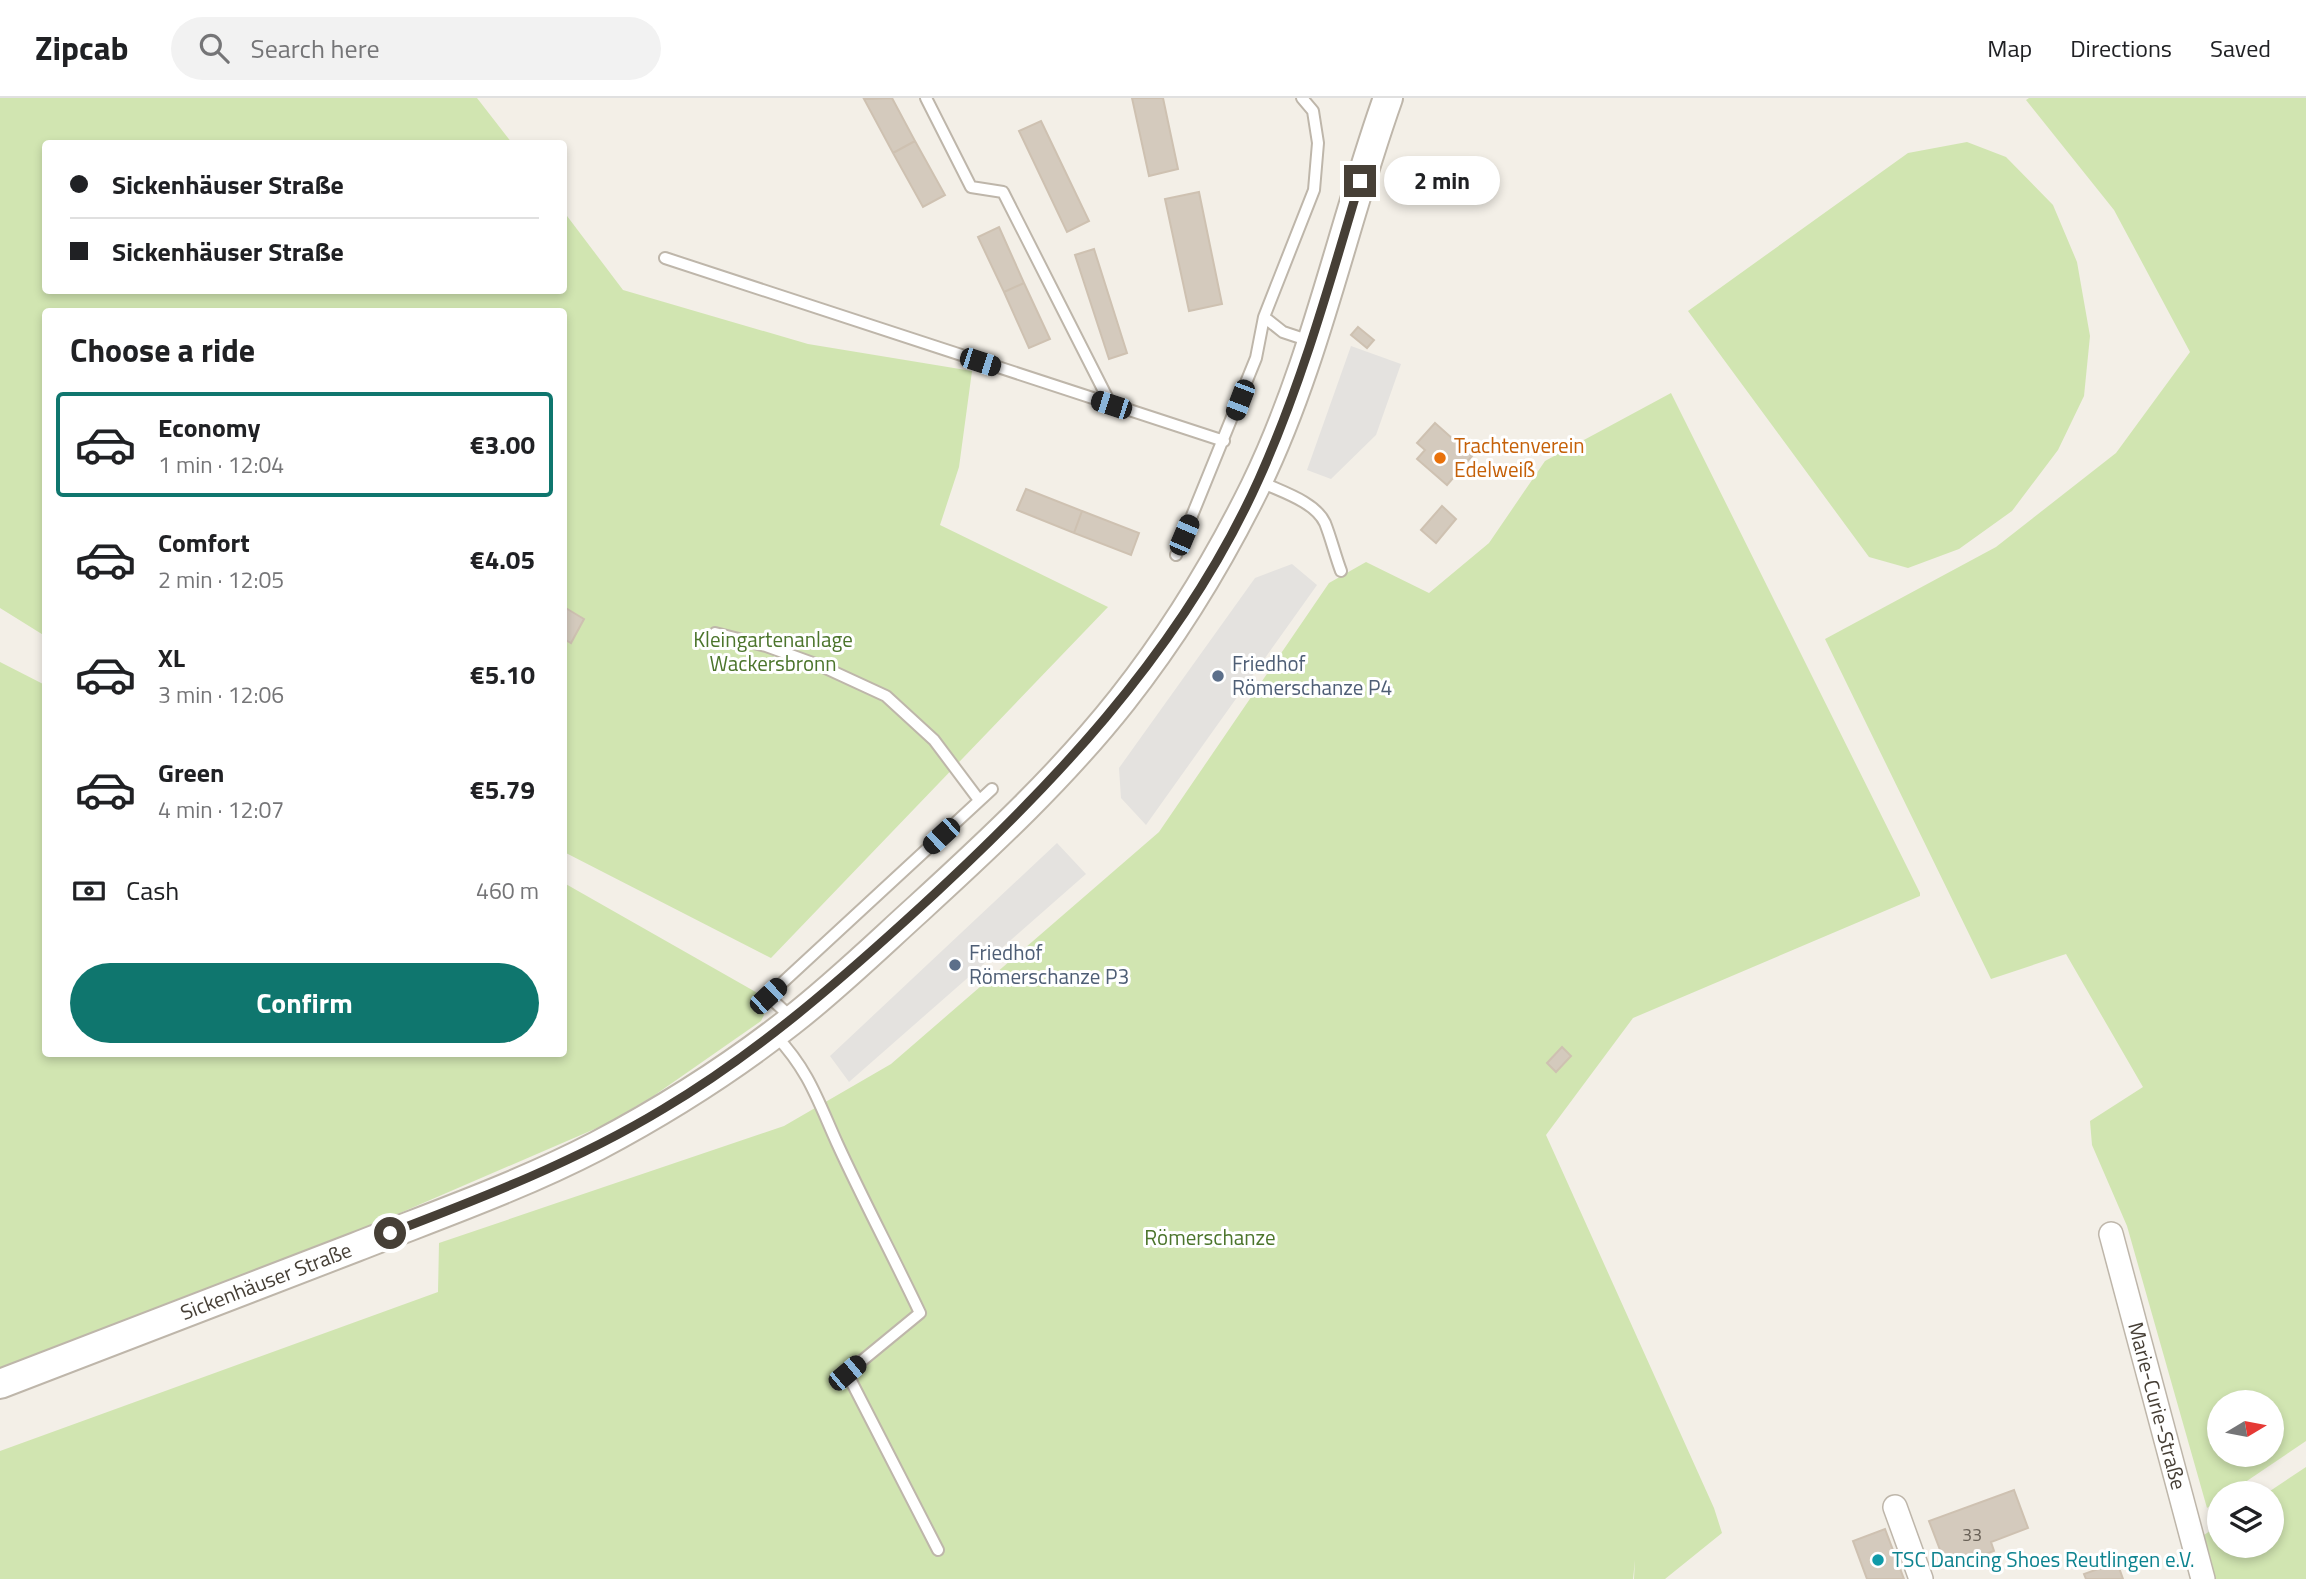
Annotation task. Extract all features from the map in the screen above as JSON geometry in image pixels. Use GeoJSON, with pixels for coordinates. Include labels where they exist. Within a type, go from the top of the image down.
{"type":"FeatureCollection","features":[{"type":"Feature","properties":{"kind":"street","name":"Sickenhäuser Straße"},"geometry":{"type":"LineString","coordinates":[[0,1384],[461,1206],[559,1164],[661,1111],[784,1027],[963,867],[1038,794],[1098,728],[1180,620],[1216,561],[1258,480],[1288,410],[1388,98]]}},
{"type":"Feature","properties":{"kind":"street","name":"Marie-Curie-Straße"},"geometry":{"type":"LineString","coordinates":[[2110,1234],[2203,1579]]}},
{"type":"Feature","properties":{"kind":"street"},"geometry":{"type":"LineString","coordinates":[[1895,1507],[1921,1579]]}},
{"type":"Feature","properties":{"kind":"lane"},"geometry":{"type":"LineString","coordinates":[[926,98],[971,187],[1003,192],[1111,405]]}},
{"type":"Feature","properties":{"kind":"lane"},"geometry":{"type":"LineString","coordinates":[[1176,555],[1256,358],[1264,317],[1314,190],[1318,143],[1313,111],[1303,98]]}},
{"type":"Feature","properties":{"kind":"lane"},"geometry":{"type":"LineString","coordinates":[[665,258],[1224,441]]}},
{"type":"Feature","properties":{"kind":"lane"},"geometry":{"type":"LineString","coordinates":[[1264,317],[1283,332],[1312,342]]}},
{"type":"Feature","properties":{"kind":"lane"},"geometry":{"type":"LineString","coordinates":[[1258,480],[1316,511],[1324,521],[1341,571]]}},
{"type":"Feature","properties":{"kind":"lane"},"geometry":{"type":"LineString","coordinates":[[715,633],[766,646],[821,666],[886,696],[934,740],[979,800]]}},
{"type":"Feature","properties":{"kind":"lane"},"geometry":{"type":"LineString","coordinates":[[938,1550],[847,1373],[920,1313],[837,1143],[814,1087],[791,1052],[784,1027],[768,996],[992,789]]}},
{"type":"Feature","properties":{"kind":"green space","name":"Kleingartenanlage Wackersbronn"},"geometry":{"type":"Polygon","coordinates":[[[0,98],[477,98],[510,140],[42,140],[42,294],[567,294],[567,216],[623,290],[808,344],[972,371],[959,467],[940,525],[1108,607],[771,958],[567,854],[567,308],[42,308],[42,634],[0,608],[0,98]]]}},
{"type":"Feature","properties":{"kind":"green space"},"geometry":{"type":"Polygon","coordinates":[[[2306,98],[2306,1441],[2284,1456],[2284,1390],[2207,1390],[2207,1467],[2268,1467],[2247,1481],[2207,1481],[2207,1508],[2127,1226],[2092,1145],[2090,1121],[2143,1087],[2066,954],[1991,979],[1825,639],[1996,547],[2116,453],[2190,352],[2114,210],[2026,100],[2306,98]]]}},
{"type":"Feature","properties":{"kind":"green space"},"geometry":{"type":"Polygon","coordinates":[[[1967,142],[2006,157],[2053,205],[2077,262],[2090,336],[2084,396],[2058,450],[2012,511],[1959,549],[1908,568],[1869,557],[1688,311],[1908,153],[1967,142]]]}},
{"type":"Feature","properties":{"kind":"green space","name":"Römerschanze"},"geometry":{"type":"Polygon","coordinates":[[[1671,393],[1920,896],[1633,1018],[1546,1135],[1714,1508],[1722,1533],[1665,1579],[1634,1579],[1635,1560],[1633,1579],[0,1579],[0,1451],[438,1292],[439,1243],[784,1126],[891,1064],[1159,832],[1329,583],[1366,562],[1429,593],[1489,543],[1545,461],[1671,393]]]}},
{"type":"Feature","properties":{"kind":"green space"},"geometry":{"type":"Polygon","coordinates":[[[0,662],[42,683],[42,1057],[567,1057],[567,885],[761,995],[768,1007],[761,1021],[652,1097],[604,1125],[0,1384],[0,662]]]}},
{"type":"Feature","properties":{"kind":"green space"},"geometry":{"type":"Polygon","coordinates":[[[2306,1467],[2306,1579],[2204,1579],[2195,1541],[2207,1533],[2207,1558],[2284,1558],[2284,1482],[2306,1467]]]}},
{"type":"Feature","properties":{"kind":"shaded area"},"geometry":{"type":"Polygon","coordinates":[[[1351,346],[1401,364],[1376,435],[1331,479],[1307,470],[1351,346]]]}},
{"type":"Feature","properties":{"kind":"shaded area","name":"Friedhof Römerschanze P4"},"geometry":{"type":"Polygon","coordinates":[[[1292,564],[1317,585],[1146,825],[1121,798],[1119,768],[1255,578],[1292,564]]]}},
{"type":"Feature","properties":{"kind":"shaded area","name":"Friedhof Römerschanze P3"},"geometry":{"type":"Polygon","coordinates":[[[1057,843],[1086,874],[849,1082],[830,1056],[1057,843]]]}},
{"type":"Feature","properties":{"kind":"building"},"geometry":{"type":"Polygon","coordinates":[[[892,98],[915,141],[893,153],[864,99],[892,98]]]}},
{"type":"Feature","properties":{"kind":"building"},"geometry":{"type":"Polygon","coordinates":[[[1132,98],[1163,98],[1178,169],[1149,176],[1132,98]]]}},
{"type":"Feature","properties":{"kind":"building"},"geometry":{"type":"Polygon","coordinates":[[[1041,121],[1089,221],[1067,232],[1019,131],[1041,121]]]}},
{"type":"Feature","properties":{"kind":"building"},"geometry":{"type":"Polygon","coordinates":[[[915,141],[945,195],[923,207],[893,153],[915,141]]]}},
{"type":"Feature","properties":{"kind":"building"},"geometry":{"type":"Polygon","coordinates":[[[1199,192],[1222,304],[1189,311],[1165,199],[1199,192]]]}},
{"type":"Feature","properties":{"kind":"building"},"geometry":{"type":"Polygon","coordinates":[[[999,227],[1024,283],[1004,292],[978,237],[999,227]]]}},
{"type":"Feature","properties":{"kind":"building"},"geometry":{"type":"Polygon","coordinates":[[[1094,249],[1127,353],[1109,359],[1075,255],[1094,249]]]}},
{"type":"Feature","properties":{"kind":"building"},"geometry":{"type":"Polygon","coordinates":[[[1024,283],[1050,339],[1029,348],[1004,292],[1024,283]]]}},
{"type":"Feature","properties":{"kind":"building"},"geometry":{"type":"Polygon","coordinates":[[[1358,327],[1374,340],[1367,348],[1351,335],[1358,327]]]}},
{"type":"Feature","properties":{"kind":"building"},"geometry":{"type":"Polygon","coordinates":[[[1435,423],[1472,456],[1447,485],[1417,459],[1425,450],[1417,443],[1435,423]]]}},
{"type":"Feature","properties":{"kind":"building"},"geometry":{"type":"Polygon","coordinates":[[[1026,489],[1082,511],[1074,533],[1017,510],[1026,489]]]}},
{"type":"Feature","properties":{"kind":"building"},"geometry":{"type":"Polygon","coordinates":[[[1442,506],[1456,519],[1436,543],[1421,530],[1442,506]]]}},
{"type":"Feature","properties":{"kind":"building"},"geometry":{"type":"Polygon","coordinates":[[[1082,511],[1139,533],[1131,555],[1074,533],[1082,511]]]}},
{"type":"Feature","properties":{"kind":"building"},"geometry":{"type":"Polygon","coordinates":[[[567,609],[584,619],[571,643],[567,641],[567,609]]]}},
{"type":"Feature","properties":{"kind":"building"},"geometry":{"type":"Polygon","coordinates":[[[1562,1047],[1571,1056],[1556,1072],[1547,1063],[1562,1047]]]}},
{"type":"Feature","properties":{"kind":"building"},"geometry":{"type":"Polygon","coordinates":[[[2014,1490],[2028,1528],[1991,1542],[1994,1551],[1947,1568],[1929,1521],[2014,1490]]]}},
{"type":"Feature","properties":{"kind":"building","name":"TSC Dancing Shoes Reutlingen e.V."},"geometry":{"type":"Polygon","coordinates":[[[1885,1529],[1904,1579],[1867,1579],[1853,1541],[1885,1529]]]}},
{"type":"Feature","properties":{"kind":"building"},"geometry":{"type":"Polygon","coordinates":[[[2117,1562],[2123,1579],[2086,1579],[2084,1574],[2117,1562]]]}},
{"type":"Feature","properties":{"kind":"place","name":"Trachtenverein Edelweiß"},"geometry":{"type":"Point","coordinates":[1440,458]}},
{"type":"Feature","properties":{"kind":"place","name":"Friedhof Römerschanze P4"},"geometry":{"type":"Point","coordinates":[1218,676]}},
{"type":"Feature","properties":{"kind":"place","name":"Friedhof Römerschanze P3"},"geometry":{"type":"Point","coordinates":[955,965]}},
{"type":"Feature","properties":{"kind":"place","name":"TSC Dancing Shoes Reutlingen e.V."},"geometry":{"type":"Point","coordinates":[1878,1560]}},
{"type":"Feature","properties":{"kind":"route"},"geometry":{"type":"LineString","coordinates":[[390,1233],[495,1192],[595,1147],[661,1111],[726,1069],[793,1019],[849,972],[963,867],[1072,757],[1121,700],[1162,646],[1198,591],[1241,516],[1302,374],[1360,181]]}}]}
